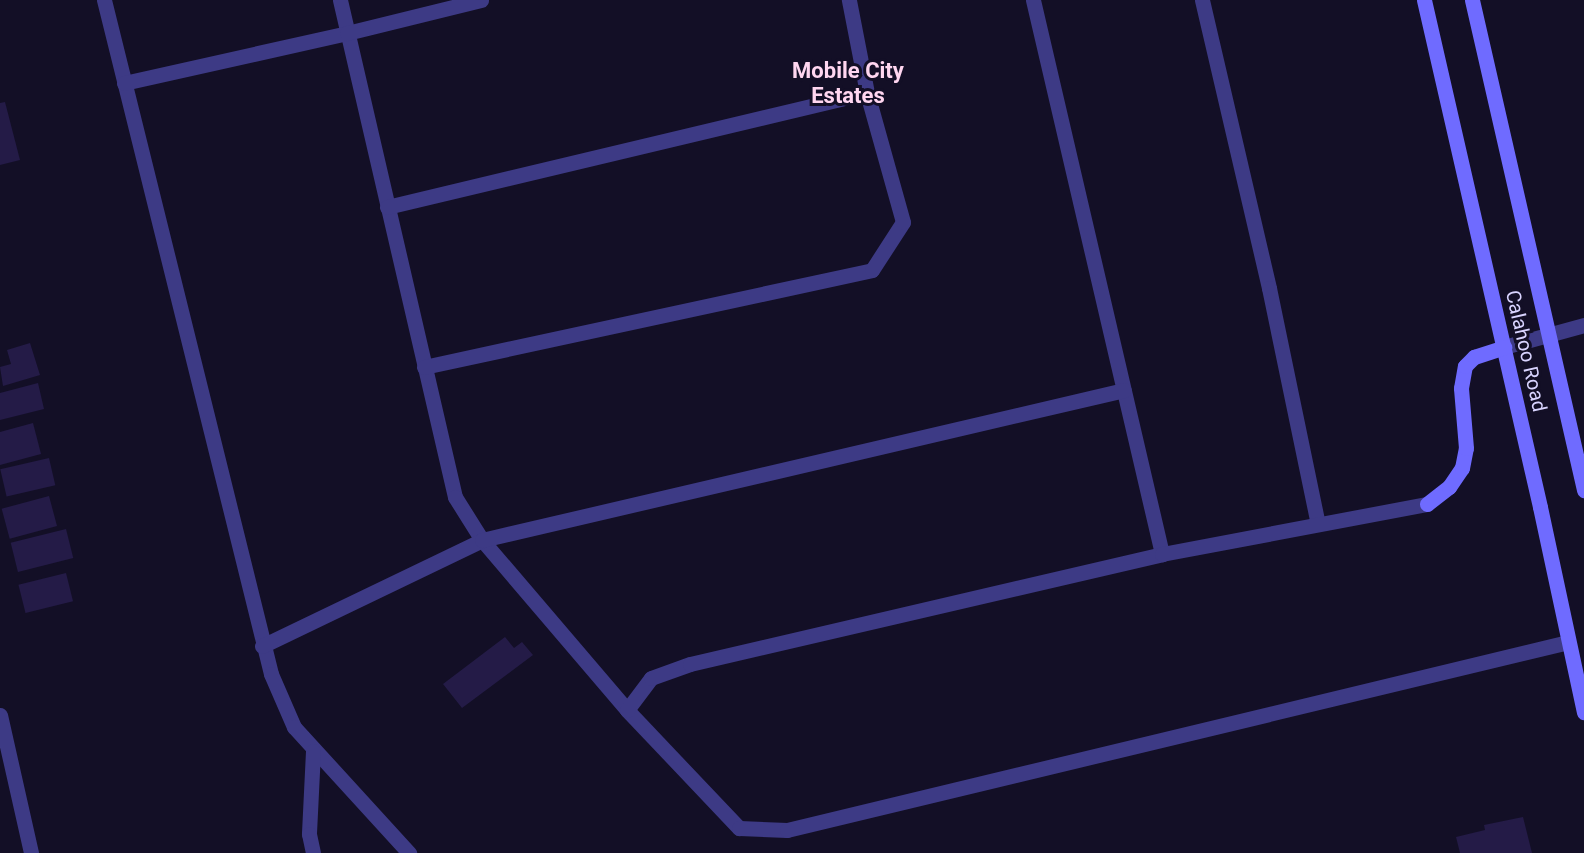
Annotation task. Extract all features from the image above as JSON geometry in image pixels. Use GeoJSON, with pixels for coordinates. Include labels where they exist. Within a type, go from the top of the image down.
{"type":"FeatureCollection","features":[{"type":"Feature","properties":{"kind":"main road","name":"Calahoo Road"},"geometry":{"type":"LineString","coordinates":[[1424,0],[1504,347],[1584,712]]}},
{"type":"Feature","properties":{"kind":"main road","name":"Calahoo Road"},"geometry":{"type":"LineString","coordinates":[[1472,0],[1584,490]]}},
{"type":"Feature","properties":{"kind":"main road"},"geometry":{"type":"LineString","coordinates":[[1426,504],[1449,487],[1462,468],[1466,448],[1461,388],[1465,366],[1474,357],[1504,347]]}},
{"type":"Feature","properties":{"kind":"street"},"geometry":{"type":"LineString","coordinates":[[104,0],[262,646],[282,703],[294,727],[313,751],[409,853]]}},
{"type":"Feature","properties":{"kind":"street"},"geometry":{"type":"LineString","coordinates":[[340,0],[455,496],[482,540],[627,710],[739,828],[787,830],[1568,642]]}},
{"type":"Feature","properties":{"kind":"street"},"geometry":{"type":"LineString","coordinates":[[124,82],[347,33],[481,0]]}},
{"type":"Feature","properties":{"kind":"street"},"geometry":{"type":"LineString","coordinates":[[424,367],[872,270],[903,222],[867,93],[849,0]]}},
{"type":"Feature","properties":{"kind":"street"},"geometry":{"type":"LineString","coordinates":[[1033,0],[1162,554]]}},
{"type":"Feature","properties":{"kind":"street"},"geometry":{"type":"LineString","coordinates":[[1202,0],[1269,288],[1318,524]]}},
{"type":"Feature","properties":{"kind":"street"},"geometry":{"type":"LineString","coordinates":[[387,207],[867,93]]}},
{"type":"Feature","properties":{"kind":"street"},"geometry":{"type":"LineString","coordinates":[[1504,347],[1584,325]]}},
{"type":"Feature","properties":{"kind":"street"},"geometry":{"type":"LineString","coordinates":[[262,646],[482,540],[1124,390]]}},
{"type":"Feature","properties":{"kind":"street"},"geometry":{"type":"LineString","coordinates":[[627,710],[651,678],[690,664],[1162,554],[1426,504]]}},
{"type":"Feature","properties":{"kind":"street"},"geometry":{"type":"LineString","coordinates":[[0,715],[31,853]]}},
{"type":"Feature","properties":{"kind":"street"},"geometry":{"type":"LineString","coordinates":[[313,751],[309,834],[313,853]]}},
{"type":"Feature","properties":{"kind":"building"},"geometry":{"type":"Polygon","coordinates":[[[5,102],[20,160],[0,165],[0,103],[5,102]]]}},
{"type":"Feature","properties":{"kind":"building"},"geometry":{"type":"Polygon","coordinates":[[[30,343],[40,375],[3,386],[0,367],[11,364],[7,350],[30,343]]]}},
{"type":"Feature","properties":{"kind":"building"},"geometry":{"type":"Polygon","coordinates":[[[38,383],[44,409],[0,420],[0,393],[38,383]]]}},
{"type":"Feature","properties":{"kind":"building"},"geometry":{"type":"Polygon","coordinates":[[[33,423],[41,454],[0,465],[0,432],[33,423]]]}},
{"type":"Feature","properties":{"kind":"building"},"geometry":{"type":"Polygon","coordinates":[[[49,458],[55,485],[7,497],[0,469],[49,458]]]}},
{"type":"Feature","properties":{"kind":"building"},"geometry":{"type":"Polygon","coordinates":[[[49,496],[57,526],[10,539],[2,509],[49,496]]]}},
{"type":"Feature","properties":{"kind":"building"},"geometry":{"type":"Polygon","coordinates":[[[66,529],[73,558],[18,572],[11,543],[66,529]]]}},
{"type":"Feature","properties":{"kind":"building"},"geometry":{"type":"Polygon","coordinates":[[[66,573],[73,601],[25,613],[18,585],[66,573]]]}},
{"type":"Feature","properties":{"kind":"building"},"geometry":{"type":"Polygon","coordinates":[[[505,637],[514,648],[522,642],[533,655],[462,708],[443,684],[505,637]]]}},
{"type":"Feature","properties":{"kind":"building"},"geometry":{"type":"Polygon","coordinates":[[[1523,817],[1532,853],[1460,853],[1456,837],[1485,830],[1484,825],[1523,817]]]}},
{"type":"Feature","properties":{"kind":"district","name":"Mobile City Estates"},"geometry":{"type":"Point","coordinates":[848,82]}}]}
